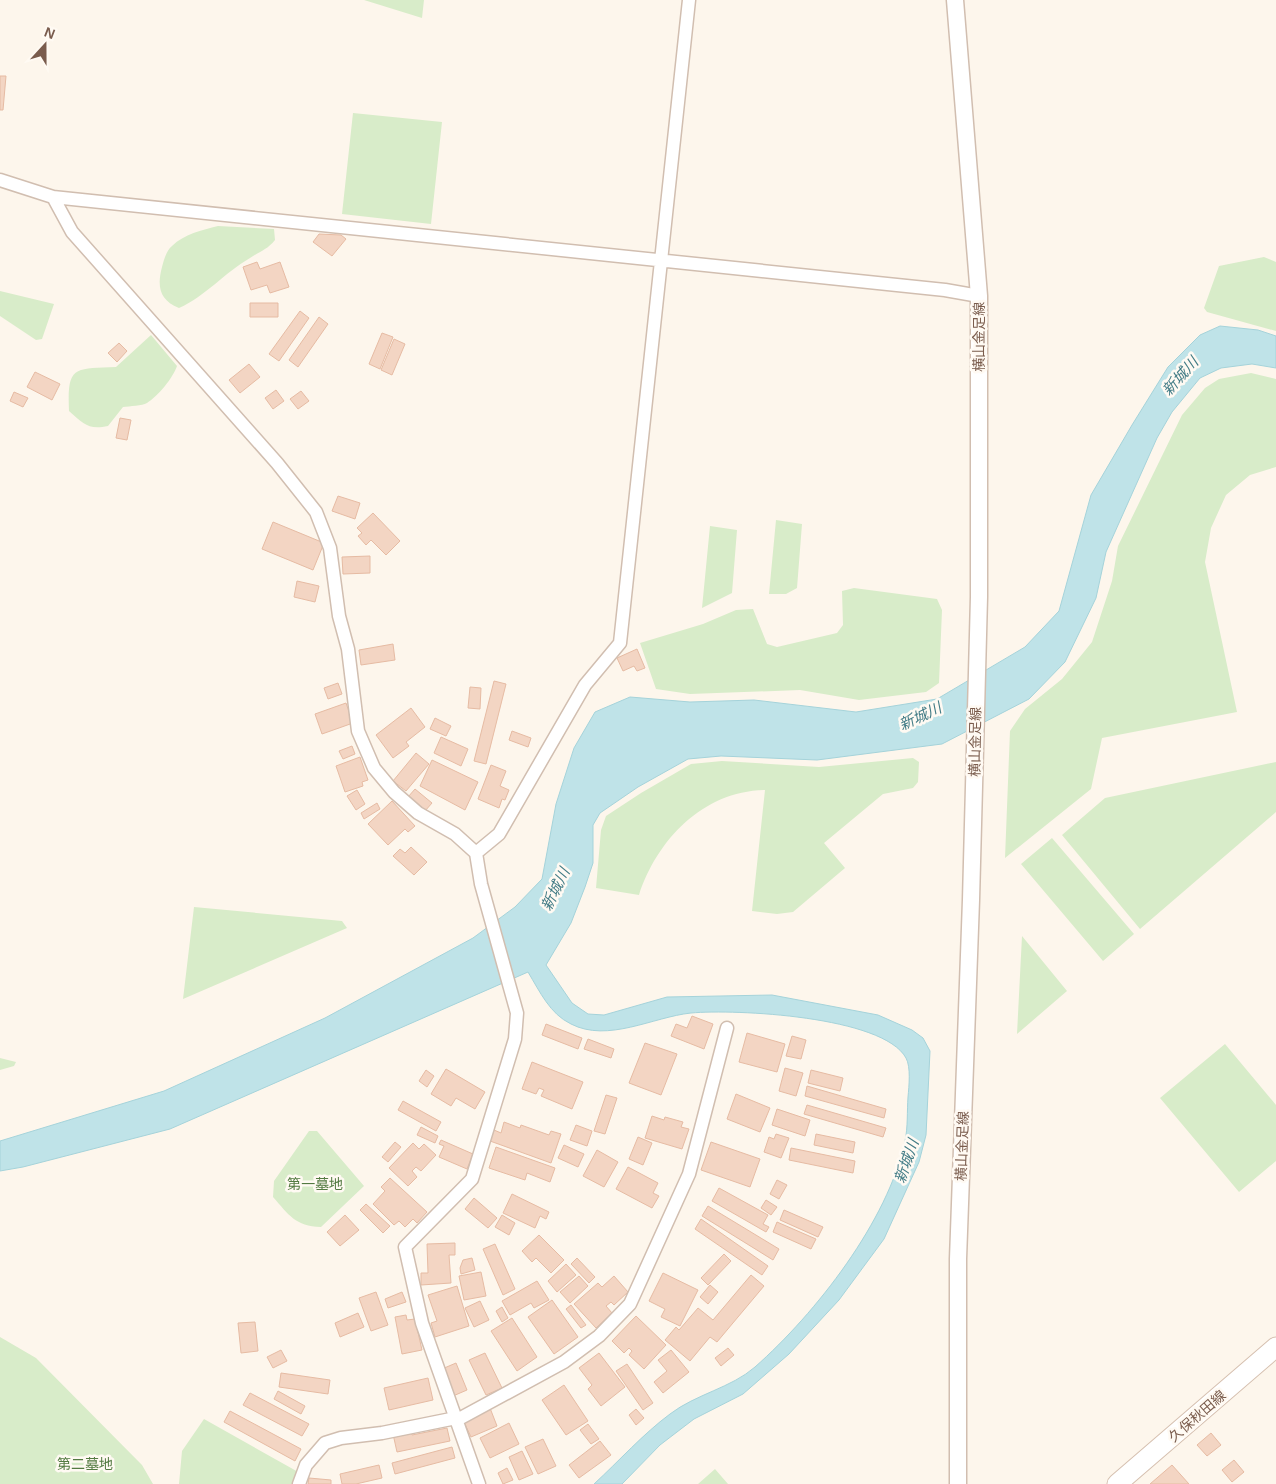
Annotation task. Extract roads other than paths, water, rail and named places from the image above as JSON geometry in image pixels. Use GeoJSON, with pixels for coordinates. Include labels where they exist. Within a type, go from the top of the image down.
{"type":"FeatureCollection","features":[{"type":"Feature","properties":{"kind":"main road","name":"久保秋田線"},"geometry":{"type":"LineString","coordinates":[[1117,1484],[1276,1347]]}},
{"type":"Feature","properties":{"kind":"street"},"geometry":{"type":"LineString","coordinates":[[476,853],[499,834],[585,685],[620,643],[689,0]]}},
{"type":"Feature","properties":{"kind":"street","name":"横山金足線"},"geometry":{"type":"LineString","coordinates":[[955,0],[978,296],[979,597],[958,1259],[958,1484]]}},
{"type":"Feature","properties":{"kind":"street"},"geometry":{"type":"LineString","coordinates":[[0,180],[53,197],[661,262],[945,290],[978,296]]}},
{"type":"Feature","properties":{"kind":"street"},"geometry":{"type":"LineString","coordinates":[[53,197],[72,232],[276,463],[316,512],[330,548],[340,616],[348,649],[358,731],[374,768],[394,792],[418,813],[455,834],[476,853],[481,884],[517,1013],[515,1039],[472,1179],[405,1247],[422,1323],[479,1484]]}},
{"type":"Feature","properties":{"kind":"street"},"geometry":{"type":"LineString","coordinates":[[299,1484],[306,1464],[325,1443],[341,1438],[382,1433],[456,1419],[564,1362],[599,1336],[630,1304],[690,1174],[727,1028]]}},
{"type":"Feature","properties":{"kind":"water","name":"新城川"},"geometry":{"type":"Polygon","coordinates":[[[1220,326],[1258,330],[1276,336],[1276,368],[1252,364],[1221,368],[1200,378],[1172,412],[1157,438],[1106,552],[1096,598],[1065,662],[1029,699],[942,744],[817,760],[721,756],[688,759],[638,787],[600,813],[593,825],[593,863],[585,887],[571,923],[546,965],[572,1003],[588,1014],[604,1015],[667,997],[772,995],[878,1015],[912,1030],[923,1038],[930,1051],[926,1135],[919,1162],[884,1239],[839,1300],[789,1354],[743,1394],[694,1419],[660,1445],[622,1484],[594,1484],[670,1414],[691,1401],[746,1374],[755,1367],[802,1320],[825,1293],[866,1233],[883,1202],[896,1171],[906,1136],[909,1066],[906,1058],[892,1044],[869,1033],[839,1024],[806,1018],[740,1012],[691,1013],[615,1030],[585,1029],[564,1020],[551,1008],[528,972],[170,1129],[23,1167],[0,1171],[0,1141],[164,1091],[325,1018],[473,938],[515,907],[542,879],[556,804],[574,748],[595,712],[630,697],[690,702],[754,700],[856,712],[937,699],[1025,647],[1059,611],[1091,495],[1132,425],[1168,367],[1200,335],[1220,326]]]}},
{"type":"Feature","properties":{"kind":"park label","name":"第一墓地"},"geometry":{"type":"Point","coordinates":[315,1184]}},
{"type":"Feature","properties":{"kind":"park label","name":"第二墓地"},"geometry":{"type":"Point","coordinates":[85,1464]}}]}
